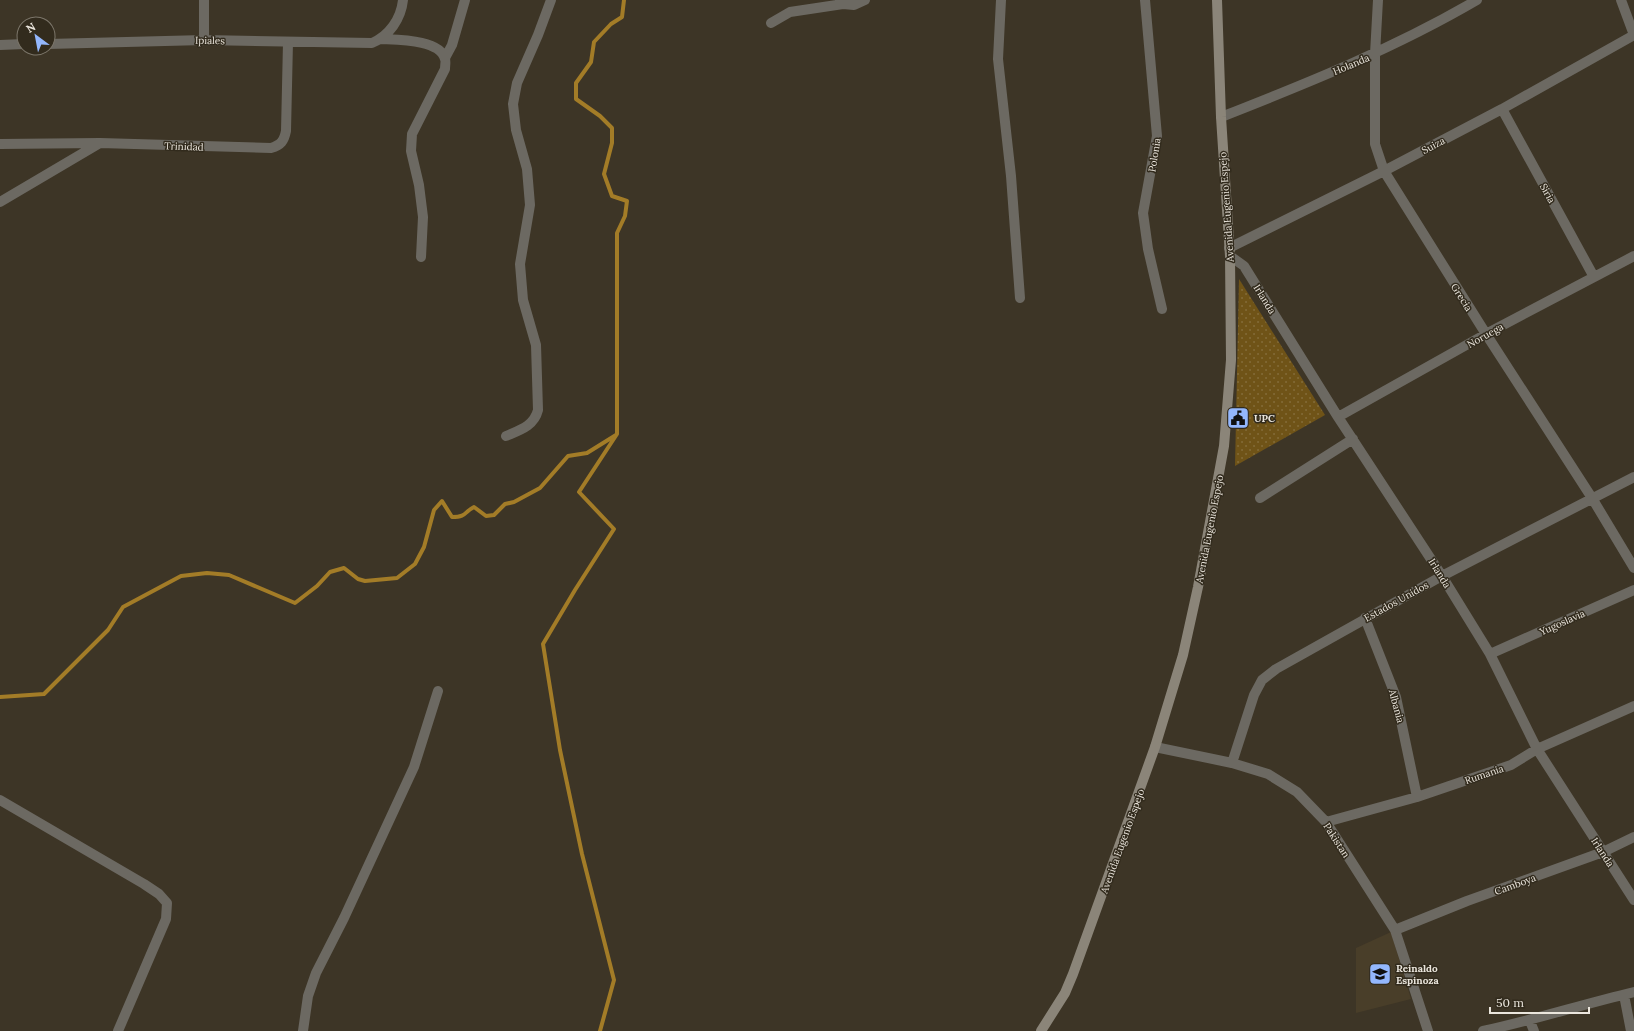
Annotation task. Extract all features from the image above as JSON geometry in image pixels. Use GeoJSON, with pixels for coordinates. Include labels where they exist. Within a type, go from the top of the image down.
{"type":"FeatureCollection","features":[{"type":"Feature","properties":{"kind":"main road","name":"Avenida Eugenio Espejo"},"geometry":{"type":"LineString","coordinates":[[1041,1031],[1065,993],[1073,974],[1155,747],[1183,655],[1198,587],[1224,446],[1230,360],[1230,252],[1220,117],[1217,0]]}},
{"type":"Feature","properties":{"kind":"street"},"geometry":{"type":"LineString","coordinates":[[204,0],[204,40]]}},
{"type":"Feature","properties":{"kind":"street"},"geometry":{"type":"LineString","coordinates":[[376,41],[393,28],[403,0]]}},
{"type":"Feature","properties":{"kind":"street"},"geometry":{"type":"LineString","coordinates":[[421,256],[423,217],[419,184],[411,151],[412,134],[445,68],[445,58],[452,45],[465,0]]}},
{"type":"Feature","properties":{"kind":"street"},"geometry":{"type":"LineString","coordinates":[[506,436],[527,426],[536,418],[538,410],[536,345],[523,300],[520,264],[530,205],[528,176],[516,130],[513,104],[517,83],[538,35],[551,0]]}},
{"type":"Feature","properties":{"kind":"street"},"geometry":{"type":"LineString","coordinates":[[771,23],[790,12],[842,2],[854,5],[864,0]]}},
{"type":"Feature","properties":{"kind":"street"},"geometry":{"type":"LineString","coordinates":[[1001,0],[998,58],[1011,176],[1020,298]]}},
{"type":"Feature","properties":{"kind":"street","name":"Polonia"},"geometry":{"type":"LineString","coordinates":[[1145,0],[1157,136],[1143,213],[1148,249],[1162,308]]}},
{"type":"Feature","properties":{"kind":"street","name":"Grecia"},"geometry":{"type":"LineString","coordinates":[[1378,0],[1375,54],[1375,144],[1384,171],[1486,334],[1592,498],[1634,568]]}},
{"type":"Feature","properties":{"kind":"street","name":"Holanda"},"geometry":{"type":"LineString","coordinates":[[1220,117],[1375,54],[1477,0]]}},
{"type":"Feature","properties":{"kind":"street"},"geometry":{"type":"LineString","coordinates":[[1621,0],[1634,35]]}},
{"type":"Feature","properties":{"kind":"street","name":"Suiza"},"geometry":{"type":"LineString","coordinates":[[1230,252],[1502,109],[1634,35]]}},
{"type":"Feature","properties":{"kind":"street","name":"Ipiales"},"geometry":{"type":"LineString","coordinates":[[56,44],[204,40],[288,42],[407,41],[426,44],[438,49],[445,58]]}},
{"type":"Feature","properties":{"kind":"street","name":"Trinidad"},"geometry":{"type":"LineString","coordinates":[[0,144],[100,143],[271,148],[277,146],[284,141],[286,131],[288,42]]}},
{"type":"Feature","properties":{"kind":"street"},"geometry":{"type":"LineString","coordinates":[[0,45],[16,44]]}},
{"type":"Feature","properties":{"kind":"street","name":"Siria"},"geometry":{"type":"LineString","coordinates":[[1502,109],[1594,278]]}},
{"type":"Feature","properties":{"kind":"street"},"geometry":{"type":"LineString","coordinates":[[0,202],[100,143]]}},
{"type":"Feature","properties":{"kind":"street","name":"Irlanda"},"geometry":{"type":"LineString","coordinates":[[1230,252],[1244,266],[1338,417],[1442,576],[1490,654],[1537,749],[1634,900]]}},
{"type":"Feature","properties":{"kind":"street","name":"Noruega"},"geometry":{"type":"LineString","coordinates":[[1338,417],[1486,334],[1634,256]]}},
{"type":"Feature","properties":{"kind":"street"},"geometry":{"type":"LineString","coordinates":[[1260,498],[1353,439]]}},
{"type":"Feature","properties":{"kind":"street","name":"Estados Unidos"},"geometry":{"type":"LineString","coordinates":[[1232,763],[1254,695],[1262,680],[1276,669],[1442,576],[1634,477]]}},
{"type":"Feature","properties":{"kind":"street","name":"Yugoslavia"},"geometry":{"type":"LineString","coordinates":[[1490,654],[1634,590]]}},
{"type":"Feature","properties":{"kind":"street","name":"Albania"},"geometry":{"type":"LineString","coordinates":[[1365,618],[1396,697],[1418,797]]}},
{"type":"Feature","properties":{"kind":"street"},"geometry":{"type":"LineString","coordinates":[[303,1031],[308,996],[316,973],[344,918],[414,767],[438,691]]}},
{"type":"Feature","properties":{"kind":"street","name":"Rumania"},"geometry":{"type":"LineString","coordinates":[[1326,822],[1418,797],[1511,765],[1537,749],[1634,706]]}},
{"type":"Feature","properties":{"kind":"street","name":"Pakistan"},"geometry":{"type":"LineString","coordinates":[[1155,747],[1232,763],[1268,774],[1297,792],[1326,822],[1395,930],[1428,1031]]}},
{"type":"Feature","properties":{"kind":"street"},"geometry":{"type":"LineString","coordinates":[[0,800],[144,884],[159,894],[167,903],[166,919],[118,1031]]}},
{"type":"Feature","properties":{"kind":"street","name":"Camboya"},"geometry":{"type":"LineString","coordinates":[[1395,930],[1467,901],[1603,852],[1634,837]]}},
{"type":"Feature","properties":{"kind":"street"},"geometry":{"type":"LineString","coordinates":[[1483,1031],[1629,993],[1631,1031]]}},
{"type":"Feature","properties":{"kind":"street"},"geometry":{"type":"LineString","coordinates":[[1530,1020],[1534,1031]]}},
{"type":"Feature","properties":{"kind":"shaded area"},"geometry":{"type":"Polygon","coordinates":[[[1239,279],[1325,415],[1235,466],[1239,279]]]}},
{"type":"Feature","properties":{"kind":"shaded area","name":"Reinaldo Espinoza"},"geometry":{"type":"Polygon","coordinates":[[[1391,932],[1411,999],[1356,1013],[1356,948],[1391,932]]]}},
{"type":"Feature","properties":{"kind":"waterway"},"geometry":{"type":"LineString","coordinates":[[600,1031],[614,980],[582,854],[560,750],[543,644],[614,529],[579,492],[617,434],[617,233],[625,216],[627,201],[612,196],[604,174],[612,143],[612,128],[600,116],[576,99],[576,83],[591,62],[594,42],[611,24],[622,17],[624,0]]}},
{"type":"Feature","properties":{"kind":"waterway"},"geometry":{"type":"LineString","coordinates":[[0,697],[44,694],[108,630],[123,607],[181,576],[207,573],[229,575],[295,603],[317,586],[330,572],[344,568],[358,579],[365,581],[397,578],[415,564],[424,547],[434,510],[442,501],[452,517],[463,515],[474,507],[486,516],[494,515],[505,504],[514,502],[540,488],[568,456],[587,453],[616,435]]}},
{"type":"Feature","properties":{"kind":"place","name":"UPC"},"geometry":{"type":"Point","coordinates":[1238,418]}},
{"type":"Feature","properties":{"kind":"place","name":"Reinaldo Espinoza"},"geometry":{"type":"Point","coordinates":[1380,974]}}]}
